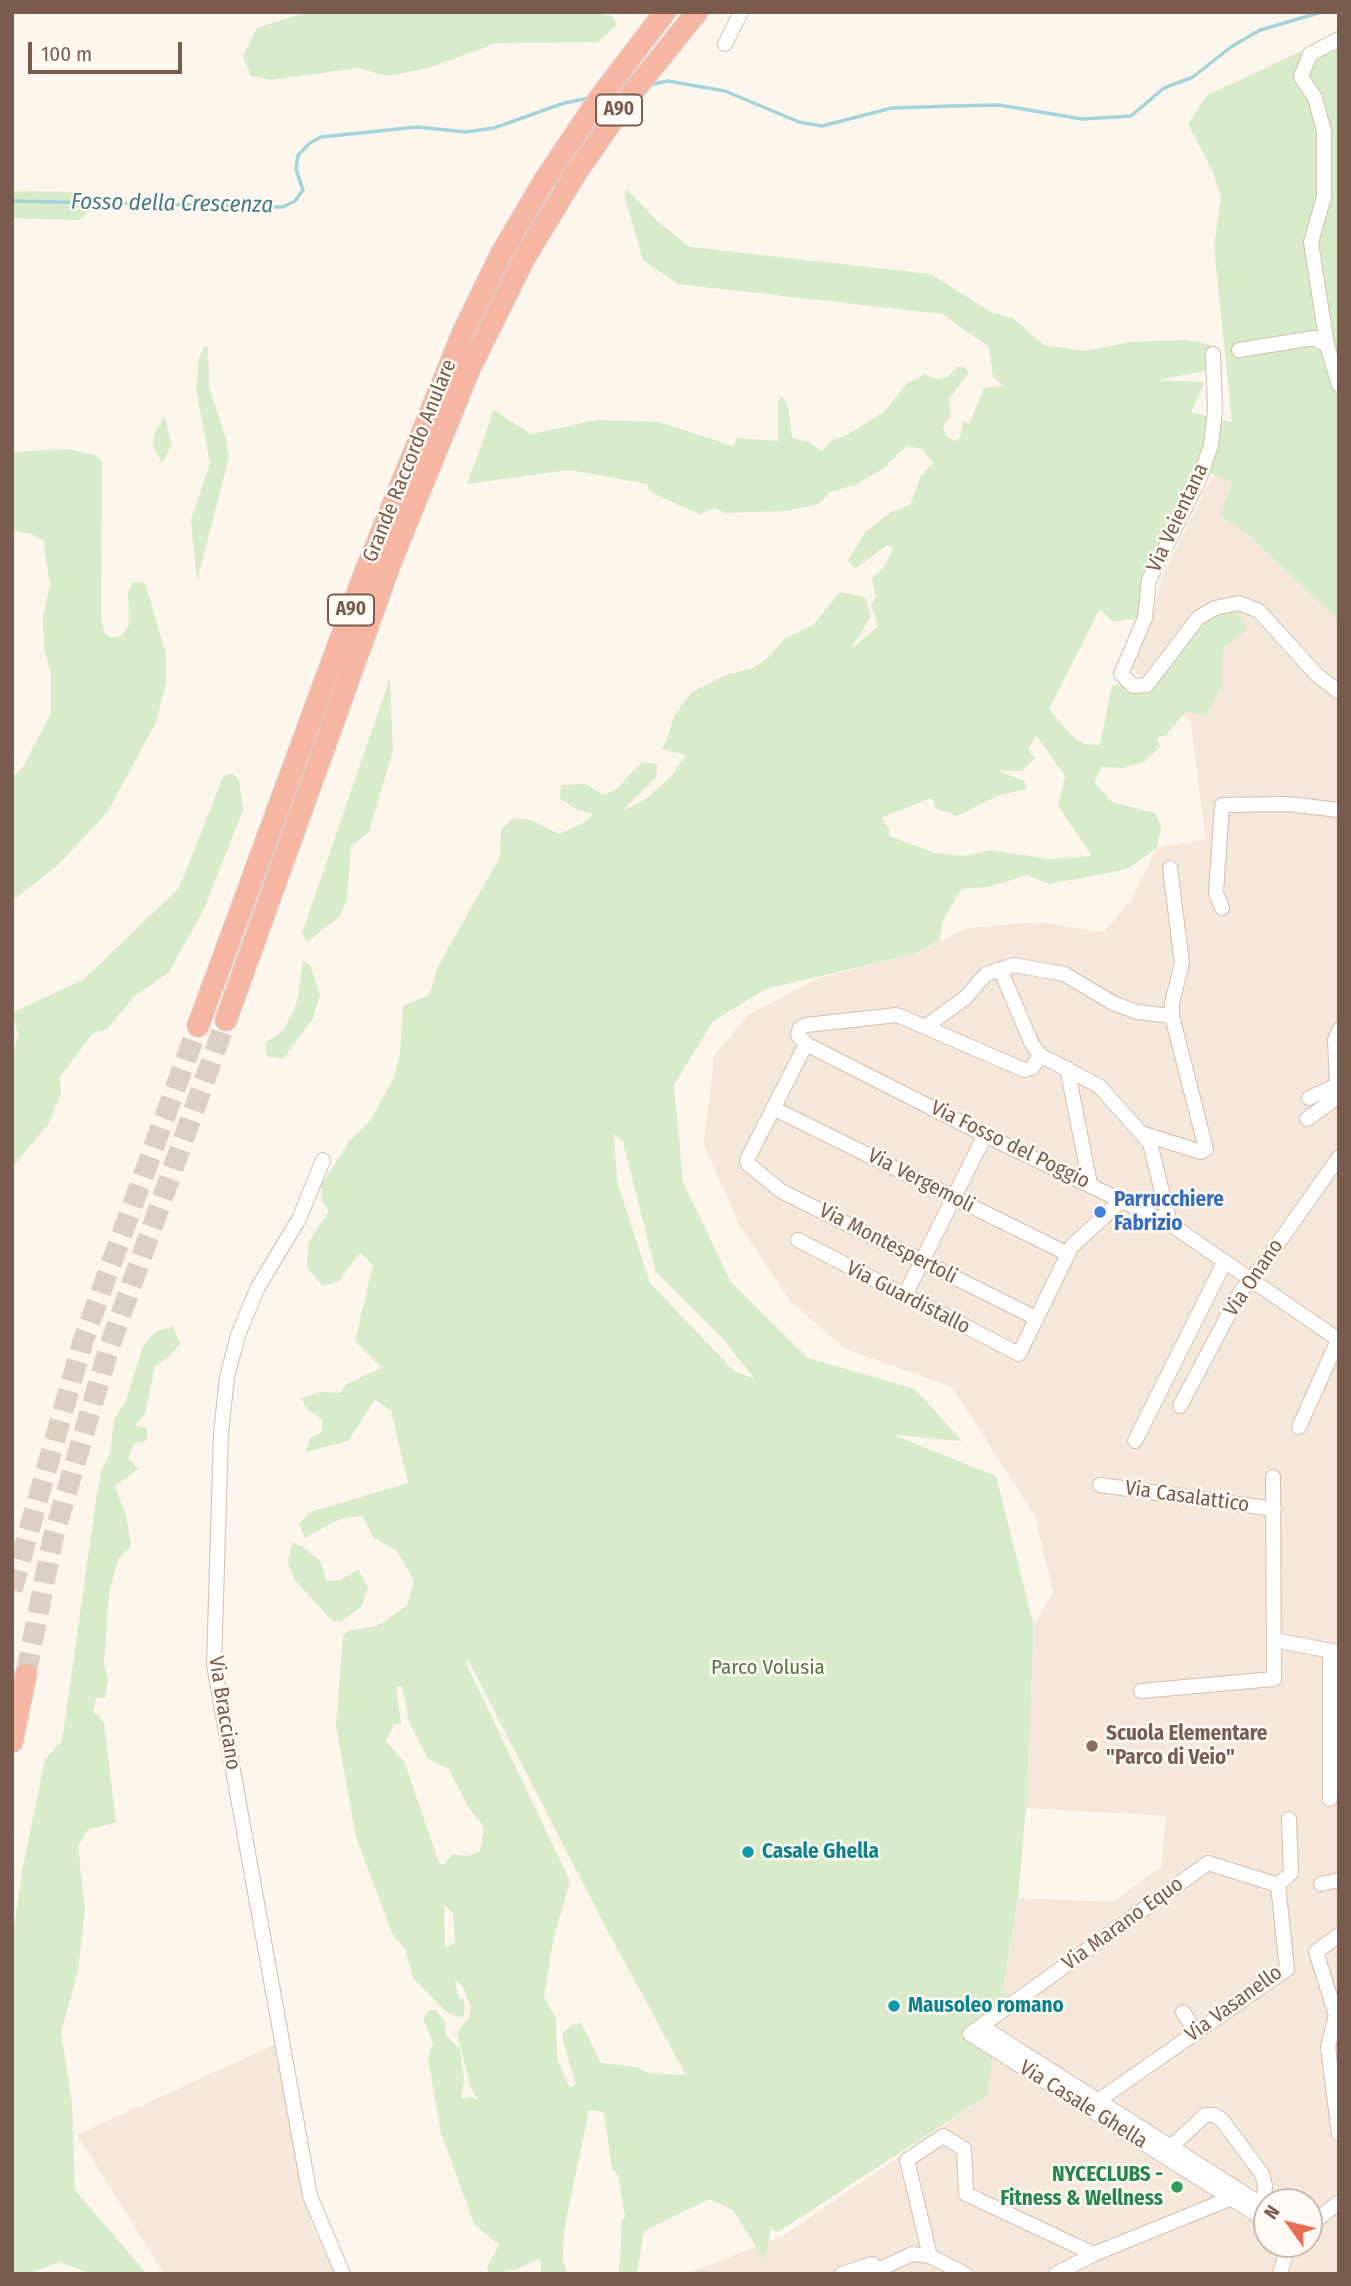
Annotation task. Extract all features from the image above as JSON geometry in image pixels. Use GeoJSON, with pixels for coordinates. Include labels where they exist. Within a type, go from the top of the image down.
{"type":"FeatureCollection","features":[{"type":"Feature","properties":{"kind":"highway","name":"Grande Raccordo Anulare"},"geometry":{"type":"LineString","coordinates":[[198,1026],[420,430],[477,302],[529,206],[587,116],[665,12]]}},
{"type":"Feature","properties":{"kind":"highway","name":"Grande Raccordo Anulare"},"geometry":{"type":"LineString","coordinates":[[226,1020],[337,707],[425,473],[484,339],[550,214],[617,113],[697,12]]}},
{"type":"Feature","properties":{"kind":"highway"},"geometry":{"type":"LineString","coordinates":[[12,1742],[26,1674]]}},
{"type":"Feature","properties":{"kind":"street"},"geometry":{"type":"LineString","coordinates":[[725,44],[741,12]]}},
{"type":"Feature","properties":{"kind":"street"},"geometry":{"type":"LineString","coordinates":[[1339,39],[1320,46],[1310,54],[1301,77],[1315,98],[1324,131],[1324,197],[1311,242],[1327,345],[1339,385]]}},
{"type":"Feature","properties":{"kind":"street"},"geometry":{"type":"LineString","coordinates":[[1239,350],[1314,338],[1327,345]]}},
{"type":"Feature","properties":{"kind":"street","name":"Via Veientana"},"geometry":{"type":"LineString","coordinates":[[1213,354],[1215,410],[1211,446],[1199,480],[1149,580],[1145,618],[1121,674],[1133,686],[1147,685],[1198,618],[1215,608],[1239,603],[1259,611],[1310,667],[1339,692]]}},
{"type":"Feature","properties":{"kind":"street"},"geometry":{"type":"LineString","coordinates":[[1222,908],[1216,893],[1222,805],[1288,804],[1339,810]]}},
{"type":"Feature","properties":{"kind":"street"},"geometry":{"type":"LineString","coordinates":[[1144,1134],[1201,1152],[1206,1149],[1172,1016],[1172,1003],[1182,963],[1170,867]]}},
{"type":"Feature","properties":{"kind":"street"},"geometry":{"type":"LineString","coordinates":[[926,1027],[968,995],[986,974],[1016,964],[1062,973],[1113,1003],[1149,1014],[1172,1016]]}},
{"type":"Feature","properties":{"kind":"street"},"geometry":{"type":"LineString","coordinates":[[1000,969],[1032,1044],[1040,1055],[1099,1086],[1144,1134],[1153,1152],[1170,1224]]}},
{"type":"Feature","properties":{"kind":"street"},"geometry":{"type":"LineString","coordinates":[[773,1108],[806,1025],[897,1015],[1024,1070],[1034,1067],[1040,1055]]}},
{"type":"Feature","properties":{"kind":"street"},"geometry":{"type":"LineString","coordinates":[[1310,1098],[1337,1085],[1335,1040],[1339,1030]]}},
{"type":"Feature","properties":{"kind":"street","name":"Via Fosso del Poggio"},"geometry":{"type":"LineString","coordinates":[[803,1037],[985,1135],[1170,1224],[1224,1263],[1338,1336],[1299,1427]]}},
{"type":"Feature","properties":{"kind":"street"},"geometry":{"type":"LineString","coordinates":[[1067,1068],[1090,1184]]}},
{"type":"Feature","properties":{"kind":"street"},"geometry":{"type":"LineString","coordinates":[[1307,1119],[1339,1096]]}},
{"type":"Feature","properties":{"kind":"street","name":"Via Montespertoli"},"geometry":{"type":"LineString","coordinates":[[773,1108],[747,1163],[781,1191],[1036,1318]]}},
{"type":"Feature","properties":{"kind":"street","name":"Via Vergemoli"},"geometry":{"type":"LineString","coordinates":[[773,1108],[1068,1254]]}},
{"type":"Feature","properties":{"kind":"street"},"geometry":{"type":"LineString","coordinates":[[904,1297],[985,1135]]}},
{"type":"Feature","properties":{"kind":"street","name":"Via Onano"},"geometry":{"type":"LineString","coordinates":[[1180,1406],[1241,1291],[1339,1157]]}},
{"type":"Feature","properties":{"kind":"street","name":"Via Bracciano"},"geometry":{"type":"LineString","coordinates":[[323,1160],[299,1219],[258,1287],[239,1335],[227,1377],[220,1433],[214,1665],[310,2196],[343,2274]]}},
{"type":"Feature","properties":{"kind":"street"},"geometry":{"type":"LineString","coordinates":[[1036,1318],[1068,1254],[1121,1200]]}},
{"type":"Feature","properties":{"kind":"street","name":"Via Guardistallo"},"geometry":{"type":"LineString","coordinates":[[798,1240],[1019,1354],[1036,1318]]}},
{"type":"Feature","properties":{"kind":"street"},"geometry":{"type":"LineString","coordinates":[[1135,1441],[1224,1263]]}},
{"type":"Feature","properties":{"kind":"street"},"geometry":{"type":"LineString","coordinates":[[1141,1691],[1274,1679],[1273,1477]]}},
{"type":"Feature","properties":{"kind":"street","name":"Via Casalattico"},"geometry":{"type":"LineString","coordinates":[[1100,1485],[1274,1509]]}},
{"type":"Feature","properties":{"kind":"street"},"geometry":{"type":"LineString","coordinates":[[1274,1640],[1335,1651],[1330,1799]]}},
{"type":"Feature","properties":{"kind":"street"},"geometry":{"type":"LineString","coordinates":[[1278,1885],[1291,1872],[1289,1819]]}},
{"type":"Feature","properties":{"kind":"street","name":"Via Marano Equo"},"geometry":{"type":"LineString","coordinates":[[975,2030],[1208,1863],[1278,1885]]}},
{"type":"Feature","properties":{"kind":"street"},"geometry":{"type":"LineString","coordinates":[[1321,1884],[1339,1880]]}},
{"type":"Feature","properties":{"kind":"street","name":"Via Vasanello"},"geometry":{"type":"LineString","coordinates":[[1094,2103],[1287,1969],[1278,1885]]}},
{"type":"Feature","properties":{"kind":"street"},"geometry":{"type":"LineString","coordinates":[[1339,1935],[1316,1952],[1338,2015],[1328,2046],[1339,2134]]}},
{"type":"Feature","properties":{"kind":"street"},"geometry":{"type":"LineString","coordinates":[[1183,2012],[1196,2032]]}},
{"type":"Feature","properties":{"kind":"street","name":"Via Casale Ghella"},"geometry":{"type":"LineString","coordinates":[[975,2030],[1238,2195],[1253,2202]]}},
{"type":"Feature","properties":{"kind":"street","name":"Via Casale Ghella"},"geometry":{"type":"LineString","coordinates":[[1094,2103],[1172,2146],[1253,2208]]}},
{"type":"Feature","properties":{"kind":"street"},"geometry":{"type":"LineString","coordinates":[[1172,2146],[1205,2115],[1215,2115],[1223,2120],[1262,2174],[1265,2188]]}},
{"type":"Feature","properties":{"kind":"street"},"geometry":{"type":"LineString","coordinates":[[930,2256],[906,2160],[943,2136],[964,2149],[966,2194],[1094,2254]]}},
{"type":"Feature","properties":{"kind":"street"},"geometry":{"type":"LineString","coordinates":[[1056,2274],[1094,2254],[1238,2195]]}},
{"type":"Feature","properties":{"kind":"street"},"geometry":{"type":"LineString","coordinates":[[1323,2215],[1339,2202]]}},
{"type":"Feature","properties":{"kind":"street"},"geometry":{"type":"LineString","coordinates":[[842,2274],[872,2264],[878,2270],[912,2254],[930,2256],[965,2274]]}},
{"type":"Feature","properties":{"kind":"shaded area"},"geometry":{"type":"Polygon","coordinates":[[[1214,472],[1232,482],[1220,516],[1245,532],[1339,621],[1339,2274],[686,2274],[781,2237],[987,2096],[1018,1898],[1114,1902],[1161,1866],[1166,1816],[1026,1808],[1034,1625],[1053,1592],[1035,1516],[952,1387],[846,1349],[791,1302],[739,1225],[704,1144],[714,1056],[748,1015],[818,978],[914,954],[967,928],[1038,922],[1104,932],[1128,904],[1157,848],[1206,839],[1190,720],[1129,666],[1150,622],[1163,574],[1214,472]]]}},
{"type":"Feature","properties":{"kind":"shaded area"},"geometry":{"type":"Polygon","coordinates":[[[276,2044],[312,2226],[336,2274],[164,2274],[77,2135],[276,2044]]]}},
{"type":"Feature","properties":{"kind":"green space"},"geometry":{"type":"Polygon","coordinates":[[[307,12],[589,12],[613,16],[617,25],[598,42],[497,43],[428,68],[387,76],[358,68],[270,80],[251,76],[243,56],[257,28],[307,12]]]}},
{"type":"Feature","properties":{"kind":"green space","name":"Parco Volusia"},"geometry":{"type":"Polygon","coordinates":[[[1339,33],[1339,621],[1245,532],[1220,516],[1232,482],[1199,469],[1141,618],[1113,622],[1100,609],[1049,709],[1070,734],[1084,744],[1100,745],[1112,685],[1143,685],[1196,622],[1231,602],[1247,629],[1223,649],[1221,688],[1206,716],[1187,711],[1165,736],[1157,737],[1160,747],[1144,762],[1123,768],[1102,767],[1094,782],[1112,802],[1155,813],[1161,826],[1157,848],[1129,868],[1103,874],[1049,884],[1027,875],[989,887],[961,889],[943,921],[939,941],[914,954],[766,989],[713,1021],[674,1085],[683,1182],[731,1282],[808,1358],[915,1389],[962,1441],[893,1435],[996,1476],[1034,1626],[1026,1808],[1018,1898],[1003,1991],[1013,2003],[1000,2013],[987,2096],[778,2232],[771,2229],[765,2261],[733,2210],[709,2199],[644,2231],[637,2274],[619,2274],[622,2220],[625,2217],[618,2174],[612,2169],[604,2112],[589,2110],[564,2231],[563,2260],[567,2274],[541,2274],[540,2258],[518,2269],[489,2274],[487,2267],[499,2245],[474,2224],[441,2133],[428,2058],[433,2043],[423,2019],[429,2010],[436,2010],[445,2022],[446,2035],[460,2049],[464,2080],[461,2099],[470,2097],[478,2100],[470,2086],[457,2033],[469,2017],[471,2008],[464,1989],[455,1979],[458,1997],[463,1999],[465,2008],[463,2017],[456,2017],[444,2010],[413,1978],[405,1949],[392,1933],[356,1837],[336,1726],[343,1635],[351,1630],[377,1626],[407,1606],[414,1580],[397,1551],[373,1537],[362,1516],[340,1519],[305,1538],[299,1524],[310,1512],[408,1483],[391,1410],[375,1400],[348,1441],[306,1452],[310,1438],[322,1432],[322,1419],[307,1409],[301,1398],[320,1392],[340,1393],[346,1384],[382,1368],[355,1341],[373,1265],[360,1252],[339,1281],[323,1286],[307,1268],[308,1243],[329,1211],[322,1202],[321,1185],[350,1140],[370,1121],[394,1077],[400,1053],[403,1006],[429,995],[438,966],[500,857],[501,830],[513,818],[531,820],[559,834],[582,824],[593,814],[578,810],[560,799],[561,785],[585,784],[604,795],[616,789],[642,762],[657,764],[656,778],[621,812],[647,798],[672,775],[686,755],[661,749],[667,740],[674,716],[692,692],[725,675],[751,669],[768,658],[784,639],[813,625],[840,592],[865,597],[871,616],[850,650],[878,626],[871,605],[876,597],[872,578],[885,566],[893,547],[887,545],[855,569],[848,560],[866,531],[890,513],[910,505],[921,476],[933,463],[922,449],[906,446],[883,469],[855,485],[830,492],[819,504],[786,511],[725,513],[714,508],[699,514],[650,492],[647,484],[569,470],[467,484],[494,410],[531,434],[597,420],[659,422],[733,446],[737,438],[778,441],[778,401],[782,396],[788,406],[792,438],[806,441],[822,451],[832,440],[845,436],[884,412],[907,383],[925,374],[936,379],[948,377],[957,367],[964,367],[969,373],[949,399],[951,415],[943,427],[946,436],[954,441],[960,438],[963,420],[969,424],[984,388],[1003,385],[993,377],[989,347],[942,314],[678,284],[643,260],[625,199],[626,188],[656,220],[690,247],[931,274],[991,312],[1013,318],[1044,345],[1085,351],[1129,342],[1187,340],[1216,346],[1222,362],[1205,371],[1157,380],[1205,382],[1191,412],[1232,422],[1214,246],[1221,198],[1213,172],[1188,124],[1206,96],[1339,33]],[[1036,735],[1028,750],[1035,758],[1022,771],[998,771],[1024,781],[1027,789],[1000,795],[957,816],[935,808],[933,799],[928,799],[881,818],[889,828],[889,836],[935,853],[965,856],[990,850],[1049,859],[1092,856],[1058,806],[1065,776],[1036,735]],[[614,1134],[617,1181],[650,1283],[734,1371],[755,1379],[722,1338],[656,1272],[623,1142],[614,1134]],[[468,1660],[466,1663],[570,1881],[553,1941],[544,1997],[556,2018],[557,2059],[570,2088],[576,2084],[563,2033],[572,2025],[581,2023],[601,2063],[637,2067],[648,2073],[686,2075],[607,1930],[468,1660]],[[396,1686],[401,1724],[394,1725],[386,1742],[404,1761],[439,1862],[443,1865],[454,1854],[466,1856],[480,1852],[484,1827],[467,1805],[449,1769],[428,1759],[409,1722],[402,1687],[396,1686]],[[444,1905],[445,1948],[455,1943],[453,1913],[444,1905]]]}},
{"type":"Feature","properties":{"kind":"green space"},"geometry":{"type":"Polygon","coordinates":[[[12,191],[85,192],[91,211],[79,220],[12,218],[12,191]]]}},
{"type":"Feature","properties":{"kind":"green space"},"geometry":{"type":"Polygon","coordinates":[[[204,347],[208,347],[209,387],[229,457],[197,582],[191,520],[210,464],[196,389],[199,359],[204,347]]]}},
{"type":"Feature","properties":{"kind":"green space"},"geometry":{"type":"Polygon","coordinates":[[[164,416],[172,444],[162,464],[153,446],[154,435],[164,416]]]}},
{"type":"Feature","properties":{"kind":"green space"},"geometry":{"type":"Polygon","coordinates":[[[68,449],[95,455],[102,461],[101,618],[104,632],[111,638],[121,636],[129,625],[128,592],[133,582],[145,583],[166,653],[166,684],[156,722],[107,813],[57,866],[12,901],[12,777],[23,767],[51,713],[51,675],[44,648],[43,617],[50,585],[43,540],[31,534],[12,531],[12,452],[68,449]]]}},
{"type":"Feature","properties":{"kind":"green space"},"geometry":{"type":"Polygon","coordinates":[[[390,678],[393,750],[369,832],[351,846],[347,899],[340,916],[307,942],[302,933],[390,678]]]}},
{"type":"Feature","properties":{"kind":"green space"},"geometry":{"type":"Polygon","coordinates":[[[232,773],[239,780],[243,810],[204,909],[169,972],[134,997],[107,1029],[92,1034],[60,1077],[61,1093],[49,1123],[12,1168],[12,1056],[18,1035],[12,1013],[84,979],[179,888],[223,777],[232,773]]]}},
{"type":"Feature","properties":{"kind":"green space"},"geometry":{"type":"Polygon","coordinates":[[[303,960],[310,965],[320,995],[313,1018],[283,1059],[267,1056],[265,1043],[284,1030],[297,1003],[303,960]]]}},
{"type":"Feature","properties":{"kind":"green space"},"geometry":{"type":"Polygon","coordinates":[[[173,1326],[180,1344],[168,1358],[155,1366],[145,1414],[135,1425],[147,1428],[147,1440],[134,1444],[128,1458],[138,1469],[115,1486],[126,1515],[131,1546],[118,1560],[109,1593],[104,1664],[108,1680],[105,1698],[96,1698],[93,1711],[104,1722],[116,1822],[88,1830],[78,1846],[85,1909],[78,1971],[61,2032],[72,2103],[75,2190],[147,2274],[91,2274],[60,2262],[27,2274],[12,2274],[12,1941],[23,1866],[45,1759],[62,1741],[97,1493],[102,1469],[110,1454],[114,1420],[126,1400],[143,1346],[155,1332],[173,1326]]]}},
{"type":"Feature","properties":{"kind":"green space"},"geometry":{"type":"Polygon","coordinates":[[[292,1542],[320,1561],[327,1581],[340,1580],[358,1569],[368,1588],[361,1607],[340,1622],[332,1621],[294,1579],[288,1562],[292,1542]]]}},
{"type":"Feature","properties":{"kind":"waterway","name":"Fosso della Crescenza"},"geometry":{"type":"LineString","coordinates":[[649,85],[668,81],[725,91],[799,122],[822,126],[892,108],[952,106],[999,105],[1082,119],[1131,116],[1164,88],[1193,77],[1231,47],[1260,30],[1322,12]]}},
{"type":"Feature","properties":{"kind":"waterway","name":"Fosso della Crescenza"},"geometry":{"type":"LineString","coordinates":[[12,201],[283,207],[295,201],[303,190],[296,169],[298,155],[321,137],[417,127],[466,132],[494,128],[564,103],[590,98]]}},
{"type":"Feature","properties":{"kind":"tunnel"},"geometry":{"type":"LineString","coordinates":[[26,1674],[53,1538],[109,1348],[226,1020]]}},
{"type":"Feature","properties":{"kind":"tunnel"},"geometry":{"type":"LineString","coordinates":[[12,1590],[83,1341],[198,1026]]}},
{"type":"Feature","properties":{"kind":"place","name":"Parrucchiere Fabrizio"},"geometry":{"type":"Point","coordinates":[1100,1212]}},
{"type":"Feature","properties":{"kind":"place","name":"Scuola Elementare \"Parco di Veio\""},"geometry":{"type":"Point","coordinates":[1092,1746]}},
{"type":"Feature","properties":{"kind":"place","name":"Casale Ghella"},"geometry":{"type":"Point","coordinates":[748,1852]}},
{"type":"Feature","properties":{"kind":"place","name":"Mausoleo romano"},"geometry":{"type":"Point","coordinates":[894,2006]}},
{"type":"Feature","properties":{"kind":"place","name":"NYCECLUBS - Fitness & Wellness"},"geometry":{"type":"Point","coordinates":[1177,2187]}}]}
